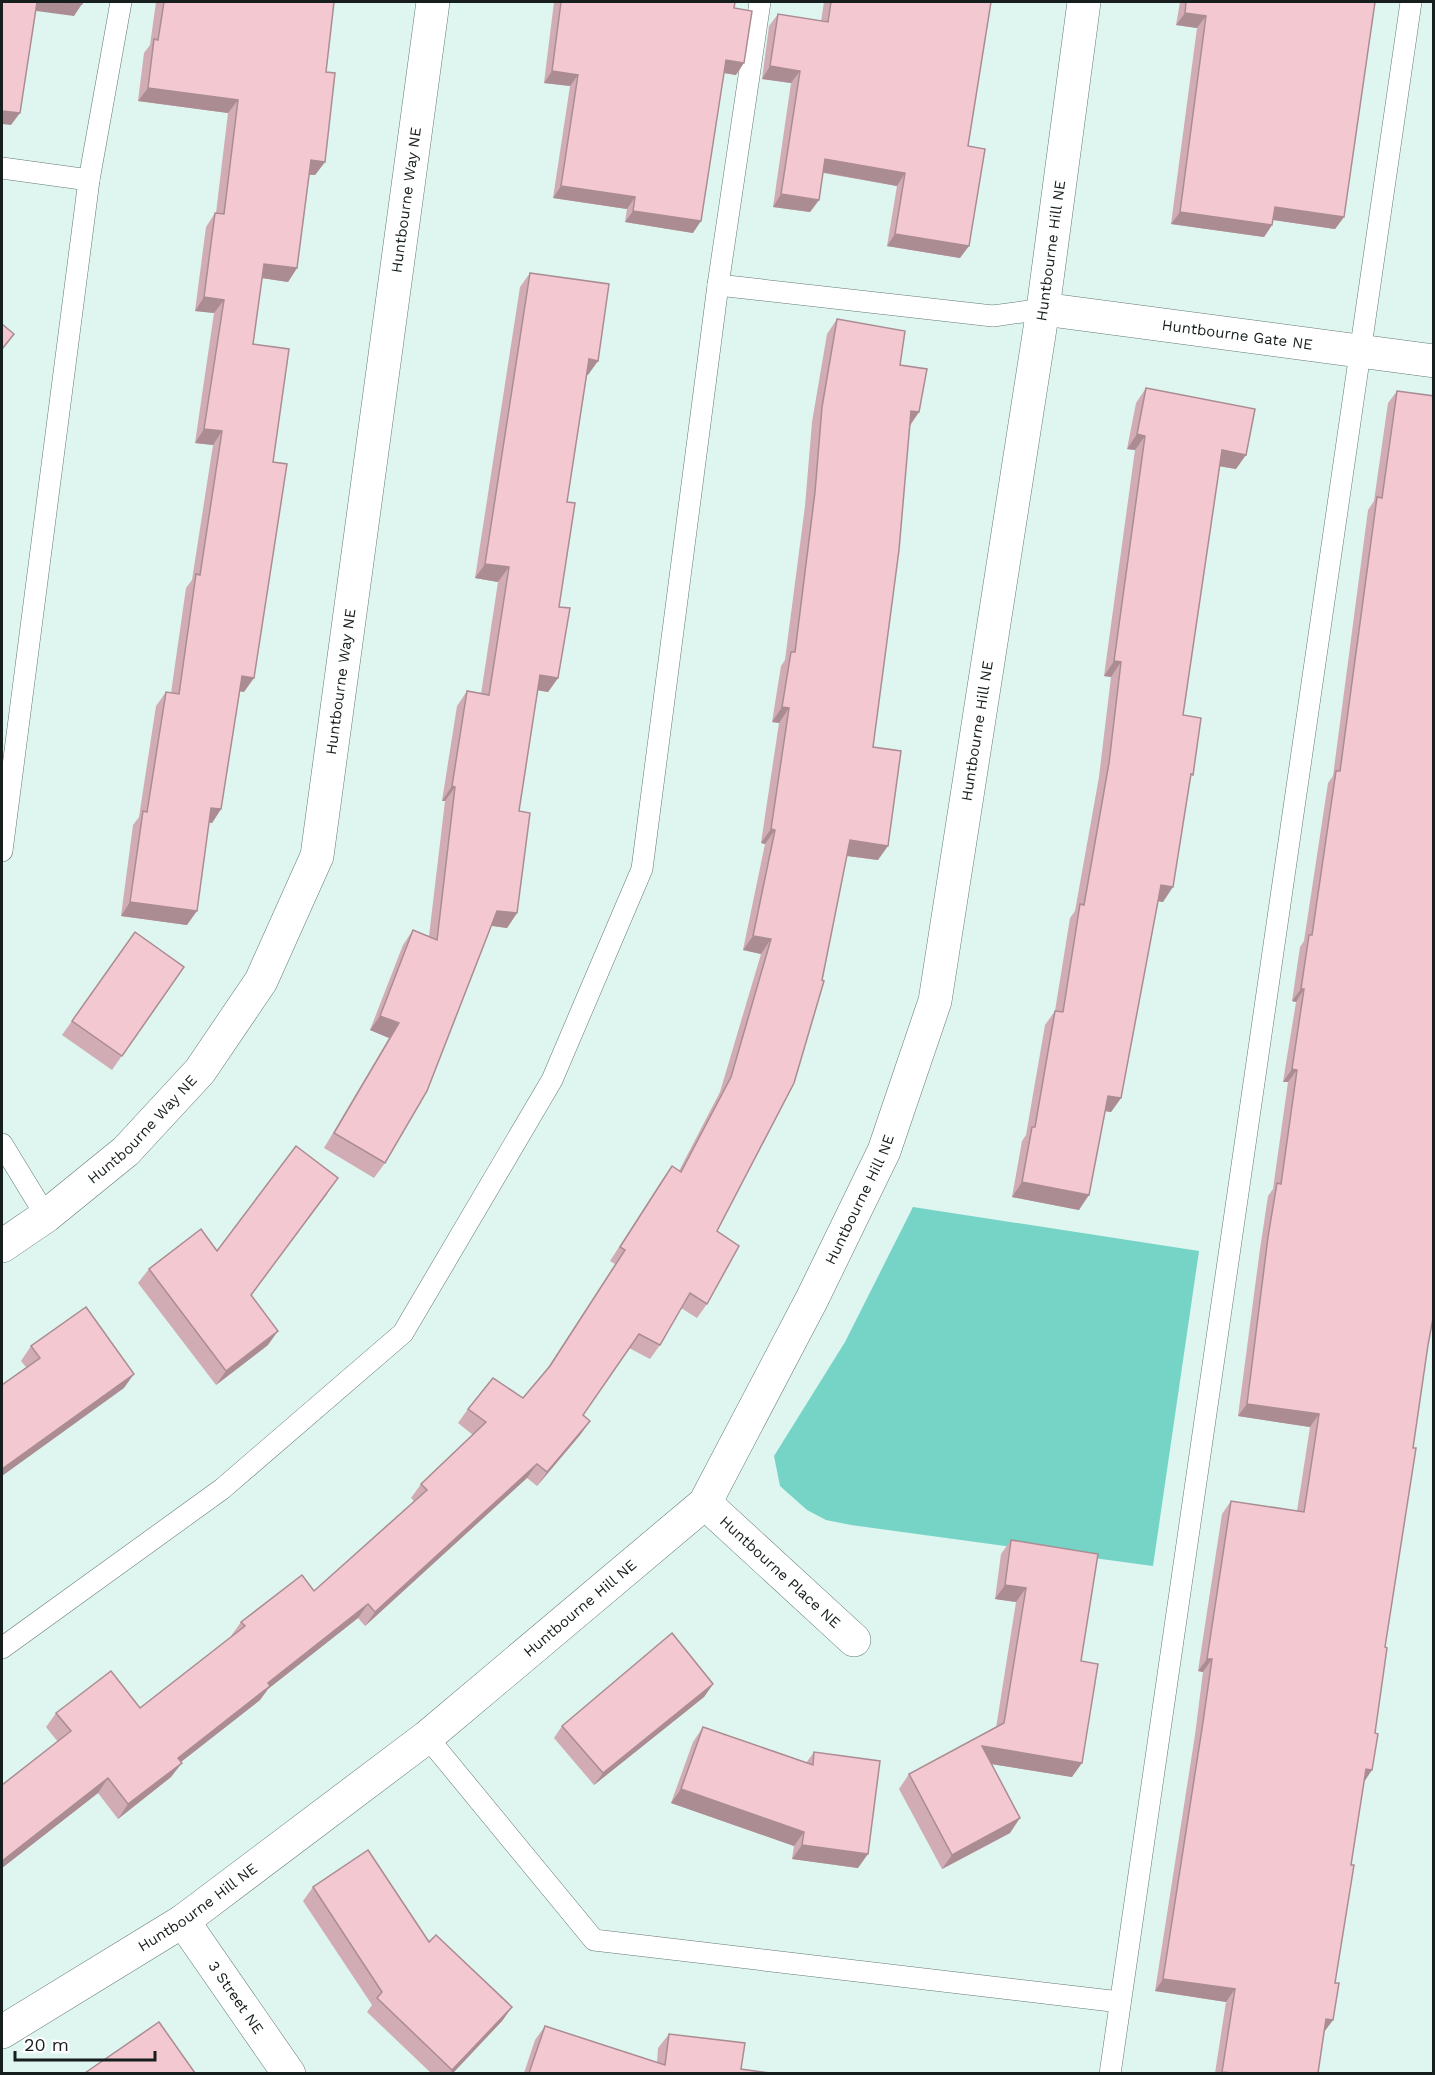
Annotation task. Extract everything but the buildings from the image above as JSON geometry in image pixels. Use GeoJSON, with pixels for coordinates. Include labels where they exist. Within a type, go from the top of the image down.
{"type":"FeatureCollection","features":[{"type":"Feature","properties":{"kind":"street","name":"Huntbourne Way NE"},"geometry":{"type":"LineString","coordinates":[[2,1246],[46,1216],[126,1151],[200,1071],[261,981],[316,856],[433,2]]}},
{"type":"Feature","properties":{"kind":"street","name":"Huntbourne Hill NE"},"geometry":{"type":"LineString","coordinates":[[2,2032],[183,1921],[427,1737],[705,1503],[812,1299],[885,1151],[934,1001],[1043,309],[1084,2]]}},
{"type":"Feature","properties":{"kind":"street","name":"Huntbourne Gate NE"},"geometry":{"type":"LineString","coordinates":[[1043,309],[1434,361]]}},
{"type":"Feature","properties":{"kind":"street","name":"Huntbourne Place NE"},"geometry":{"type":"LineString","coordinates":[[705,1503],[854,1640]]}},
{"type":"Feature","properties":{"kind":"street","name":"3 Street NE"},"geometry":{"type":"LineString","coordinates":[[183,1921],[289,2073]]}},
{"type":"Feature","properties":{"kind":"lane"},"geometry":{"type":"LineString","coordinates":[[2,851],[89,180],[121,2]]}},
{"type":"Feature","properties":{"kind":"lane"},"geometry":{"type":"LineString","coordinates":[[2,1648],[222,1489],[403,1333],[552,1080],[642,869],[718,285],[760,2]]}},
{"type":"Feature","properties":{"kind":"lane"},"geometry":{"type":"LineString","coordinates":[[1110,2073],[1411,2]]}},
{"type":"Feature","properties":{"kind":"lane"},"geometry":{"type":"LineString","coordinates":[[2,168],[89,180]]}},
{"type":"Feature","properties":{"kind":"lane"},"geometry":{"type":"LineString","coordinates":[[718,285],[993,316],[1043,309]]}},
{"type":"Feature","properties":{"kind":"lane"},"geometry":{"type":"LineString","coordinates":[[2,1144],[46,1216]]}},
{"type":"Feature","properties":{"kind":"lane"},"geometry":{"type":"LineString","coordinates":[[427,1737],[594,1940],[1120,2002]]}},
{"type":"Feature","properties":{"kind":"green space"},"geometry":{"type":"Polygon","coordinates":[[[913,1207],[1199,1251],[1153,1566],[826,1520],[807,1510],[780,1486],[774,1456],[845,1342],[913,1207]]]}}]}
